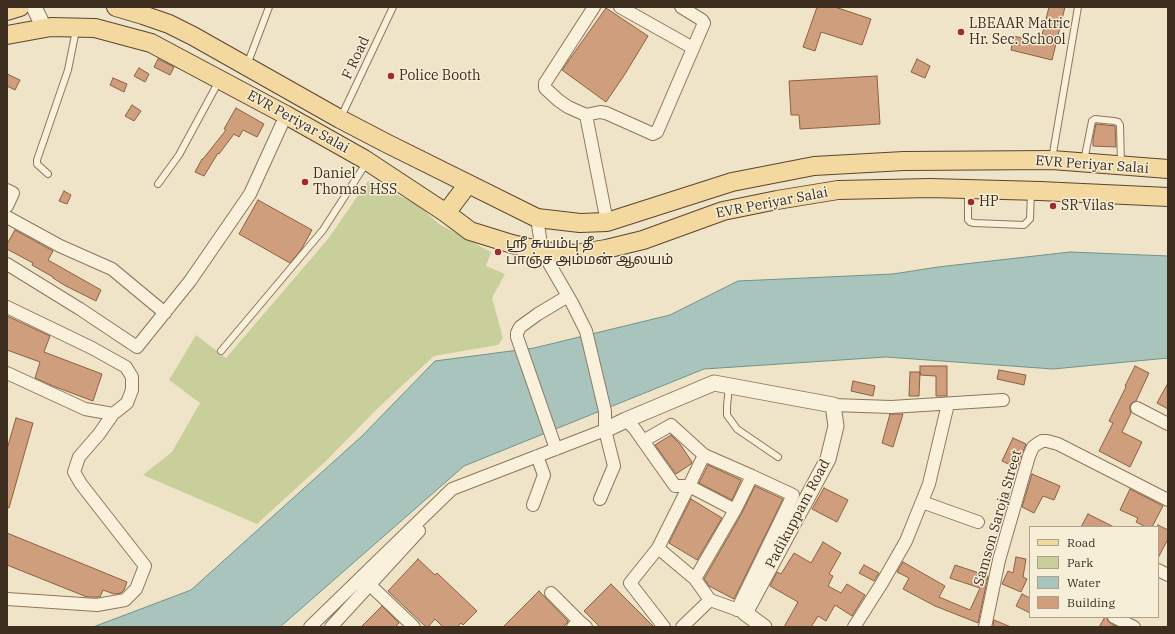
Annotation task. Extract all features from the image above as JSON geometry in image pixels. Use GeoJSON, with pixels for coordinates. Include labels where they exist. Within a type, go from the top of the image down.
{"type":"FeatureCollection","features":[{"type":"Feature","properties":{"kind":"main road"},"geometry":{"type":"LineString","coordinates":[[7,10],[20,7]]}},
{"type":"Feature","properties":{"kind":"main road","name":"EVR Periyar Salai"},"geometry":{"type":"LineString","coordinates":[[116,7],[169,24],[340,119],[537,218],[580,223],[607,222],[732,182],[814,166],[904,162],[1052,160],[1168,169]]}},
{"type":"Feature","properties":{"kind":"main road","name":"EVR Periyar Salai"},"geometry":{"type":"LineString","coordinates":[[7,35],[51,27],[95,28],[151,43],[220,79],[368,161],[446,213],[470,231],[512,244],[542,251],[575,254],[606,249],[643,240],[722,211],[838,190],[930,188],[1031,190],[1168,197]]}},
{"type":"Feature","properties":{"kind":"main road"},"geometry":{"type":"LineString","coordinates":[[446,213],[468,184]]}},
{"type":"Feature","properties":{"kind":"street"},"geometry":{"type":"LineString","coordinates":[[34,7],[44,28]]}},
{"type":"Feature","properties":{"kind":"street"},"geometry":{"type":"LineString","coordinates":[[594,7],[544,86],[546,90],[563,104],[586,115],[600,112],[606,113],[651,134],[655,133],[704,22],[681,7]]}},
{"type":"Feature","properties":{"kind":"street"},"geometry":{"type":"LineString","coordinates":[[620,7],[693,48]]}},
{"type":"Feature","properties":{"kind":"street"},"geometry":{"type":"LineString","coordinates":[[7,264],[80,309],[137,347],[190,281],[250,194],[286,115]]}},
{"type":"Feature","properties":{"kind":"street"},"geometry":{"type":"LineString","coordinates":[[586,115],[607,222]]}},
{"type":"Feature","properties":{"kind":"street"},"geometry":{"type":"LineString","coordinates":[[7,190],[13,193],[7,206]]}},
{"type":"Feature","properties":{"kind":"street"},"geometry":{"type":"LineString","coordinates":[[7,216],[60,246],[112,268],[165,312]]}},
{"type":"Feature","properties":{"kind":"street"},"geometry":{"type":"LineString","coordinates":[[537,218],[542,251],[586,331],[605,411],[605,430],[614,466],[600,499]]}},
{"type":"Feature","properties":{"kind":"street"},"geometry":{"type":"LineString","coordinates":[[556,449],[517,337],[520,327],[543,310],[568,296]]}},
{"type":"Feature","properties":{"kind":"street"},"geometry":{"type":"LineString","coordinates":[[7,307],[92,348],[126,367],[132,377],[132,390],[127,403],[113,414],[99,434],[79,457],[74,472],[81,484],[145,566],[136,589],[125,600],[97,605],[7,599]]}},
{"type":"Feature","properties":{"kind":"street"},"geometry":{"type":"LineString","coordinates":[[7,373],[85,410],[113,414]]}},
{"type":"Feature","properties":{"kind":"street"},"geometry":{"type":"LineString","coordinates":[[310,627],[452,489],[605,430],[714,383],[834,405],[891,407],[1003,400]]}},
{"type":"Feature","properties":{"kind":"street"},"geometry":{"type":"LineString","coordinates":[[854,627],[904,545],[929,484],[948,404]]}},
{"type":"Feature","properties":{"kind":"street","name":"Padikuppam Road"},"geometry":{"type":"LineString","coordinates":[[741,611],[828,459],[836,426],[834,405]]}},
{"type":"Feature","properties":{"kind":"street"},"geometry":{"type":"LineString","coordinates":[[1137,408],[1168,424]]}},
{"type":"Feature","properties":{"kind":"street"},"geometry":{"type":"LineString","coordinates":[[626,420],[675,486],[689,486],[735,510]]}},
{"type":"Feature","properties":{"kind":"street"},"geometry":{"type":"LineString","coordinates":[[643,441],[671,426],[704,455],[793,495],[741,611]]}},
{"type":"Feature","properties":{"kind":"street","name":"Samson Saroja Street"},"geometry":{"type":"LineString","coordinates":[[985,627],[999,560],[1029,456],[1037,444],[1042,441],[1047,441],[1058,444],[1168,500]]}},
{"type":"Feature","properties":{"kind":"street"},"geometry":{"type":"LineString","coordinates":[[664,627],[630,583],[658,548],[704,455]]}},
{"type":"Feature","properties":{"kind":"street"},"geometry":{"type":"LineString","coordinates":[[533,505],[544,475],[537,456]]}},
{"type":"Feature","properties":{"kind":"street"},"geometry":{"type":"LineString","coordinates":[[695,579],[735,510],[752,476]]}},
{"type":"Feature","properties":{"kind":"street"},"geometry":{"type":"LineString","coordinates":[[335,625],[419,531],[452,489]]}},
{"type":"Feature","properties":{"kind":"street"},"geometry":{"type":"LineString","coordinates":[[922,502],[978,522]]}},
{"type":"Feature","properties":{"kind":"street"},"geometry":{"type":"LineString","coordinates":[[658,548],[695,579],[710,600],[741,611],[764,627]]}},
{"type":"Feature","properties":{"kind":"street"},"geometry":{"type":"LineString","coordinates":[[1159,570],[1168,575]]}},
{"type":"Feature","properties":{"kind":"street"},"geometry":{"type":"LineString","coordinates":[[370,585],[414,627]]}},
{"type":"Feature","properties":{"kind":"street"},"geometry":{"type":"LineString","coordinates":[[551,593],[579,625]]}},
{"type":"Feature","properties":{"kind":"street"},"geometry":{"type":"LineString","coordinates":[[682,627],[710,600]]}},
{"type":"Feature","properties":{"kind":"street"},"geometry":{"type":"LineString","coordinates":[[1116,618],[1134,627]]}},
{"type":"Feature","properties":{"kind":"lane"},"geometry":{"type":"LineString","coordinates":[[246,66],[269,7]]}},
{"type":"Feature","properties":{"kind":"lane","name":"F Road"},"geometry":{"type":"LineString","coordinates":[[340,119],[392,7]]}},
{"type":"Feature","properties":{"kind":"lane"},"geometry":{"type":"LineString","coordinates":[[1052,160],[1078,7]]}},
{"type":"Feature","properties":{"kind":"lane"},"geometry":{"type":"LineString","coordinates":[[48,174],[37,164],[36,160],[68,70],[76,27]]}},
{"type":"Feature","properties":{"kind":"lane"},"geometry":{"type":"LineString","coordinates":[[158,184],[179,155],[220,79]]}},
{"type":"Feature","properties":{"kind":"lane"},"geometry":{"type":"LineString","coordinates":[[1083,163],[1092,121],[1114,121],[1118,122],[1120,125],[1120,166]]}},
{"type":"Feature","properties":{"kind":"lane"},"geometry":{"type":"LineString","coordinates":[[221,351],[323,230],[368,161]]}},
{"type":"Feature","properties":{"kind":"lane"},"geometry":{"type":"LineString","coordinates":[[968,189],[968,220],[970,222],[1024,225],[1030,219],[1031,190]]}},
{"type":"Feature","properties":{"kind":"lane"},"geometry":{"type":"LineString","coordinates":[[729,386],[726,406],[727,415],[737,429],[778,457]]}},
{"type":"Feature","properties":{"kind":"green space"},"geometry":{"type":"Polygon","coordinates":[[[368,181],[418,205],[439,224],[491,252],[486,266],[505,274],[492,298],[503,338],[498,345],[434,356],[377,409],[327,460],[257,524],[143,475],[172,452],[200,403],[169,380],[196,335],[226,358],[328,239],[368,181]]]}},
{"type":"Feature","properties":{"kind":"water"},"geometry":{"type":"Polygon","coordinates":[[[1070,252],[1168,256],[1168,358],[1053,369],[886,357],[704,369],[464,466],[280,627],[93,627],[191,590],[362,436],[435,361],[534,348],[670,315],[738,281],[893,274],[938,267],[1070,252]]]}},
{"type":"Feature","properties":{"kind":"building"},"geometry":{"type":"Polygon","coordinates":[[[817,7],[835,7],[871,19],[862,45],[821,32],[815,51],[803,47],[817,7]]]}},
{"type":"Feature","properties":{"kind":"building"},"geometry":{"type":"Polygon","coordinates":[[[1049,7],[1065,7],[1052,60],[1011,50],[1014,36],[1040,43],[1049,7]]]}},
{"type":"Feature","properties":{"kind":"building"},"geometry":{"type":"Polygon","coordinates":[[[606,8],[648,36],[606,102],[562,70],[606,8]]]}},
{"type":"Feature","properties":{"kind":"building"},"geometry":{"type":"Polygon","coordinates":[[[158,59],[174,67],[170,75],[154,67],[158,59]]]}},
{"type":"Feature","properties":{"kind":"building"},"geometry":{"type":"Polygon","coordinates":[[[917,59],[930,66],[925,78],[911,72],[917,59]]]}},
{"type":"Feature","properties":{"kind":"building"},"geometry":{"type":"Polygon","coordinates":[[[139,68],[149,74],[145,82],[134,76],[139,68]]]}},
{"type":"Feature","properties":{"kind":"building"},"geometry":{"type":"Polygon","coordinates":[[[7,74],[20,80],[15,90],[7,86],[7,74]]]}},
{"type":"Feature","properties":{"kind":"building"},"geometry":{"type":"Polygon","coordinates":[[[877,76],[880,124],[800,129],[799,115],[791,115],[789,81],[877,76]]]}},
{"type":"Feature","properties":{"kind":"building"},"geometry":{"type":"Polygon","coordinates":[[[113,78],[127,84],[124,92],[110,85],[113,78]]]}},
{"type":"Feature","properties":{"kind":"building"},"geometry":{"type":"Polygon","coordinates":[[[132,105],[141,111],[134,121],[125,116],[132,105]]]}},
{"type":"Feature","properties":{"kind":"building"},"geometry":{"type":"Polygon","coordinates":[[[236,108],[264,124],[257,137],[243,130],[239,137],[234,134],[219,154],[218,153],[204,176],[195,172],[202,159],[226,130],[224,129],[236,108]]]}},
{"type":"Feature","properties":{"kind":"building"},"geometry":{"type":"Polygon","coordinates":[[[1096,124],[1115,126],[1116,147],[1093,146],[1096,124]]]}},
{"type":"Feature","properties":{"kind":"building"},"geometry":{"type":"Polygon","coordinates":[[[64,191],[71,195],[67,204],[59,201],[64,191]]]}},
{"type":"Feature","properties":{"kind":"building"},"geometry":{"type":"Polygon","coordinates":[[[258,200],[312,230],[301,250],[290,263],[239,234],[258,200]]]}},
{"type":"Feature","properties":{"kind":"building"},"geometry":{"type":"Polygon","coordinates":[[[15,230],[53,251],[48,260],[101,290],[96,301],[64,285],[32,265],[33,263],[7,249],[7,244],[15,230]]]}},
{"type":"Feature","properties":{"kind":"building"},"geometry":{"type":"Polygon","coordinates":[[[7,316],[50,336],[44,352],[102,374],[93,401],[35,378],[40,362],[7,350],[7,316]]]}},
{"type":"Feature","properties":{"kind":"building"},"geometry":{"type":"Polygon","coordinates":[[[920,366],[947,366],[947,396],[936,396],[936,376],[920,375],[920,366]]]}},
{"type":"Feature","properties":{"kind":"building"},"geometry":{"type":"Polygon","coordinates":[[[1135,366],[1149,373],[1136,401],[1130,405],[1131,413],[1122,432],[1142,442],[1130,467],[1099,451],[1113,423],[1109,421],[1135,366]]]}},
{"type":"Feature","properties":{"kind":"building"},"geometry":{"type":"Polygon","coordinates":[[[999,370],[1026,375],[1024,385],[997,379],[999,370]]]}},
{"type":"Feature","properties":{"kind":"building"},"geometry":{"type":"Polygon","coordinates":[[[910,372],[920,372],[919,396],[909,396],[910,372]]]}},
{"type":"Feature","properties":{"kind":"building"},"geometry":{"type":"Polygon","coordinates":[[[853,381],[875,386],[873,396],[851,391],[853,381]]]}},
{"type":"Feature","properties":{"kind":"building"},"geometry":{"type":"Polygon","coordinates":[[[1168,383],[1168,409],[1157,403],[1168,383]]]}},
{"type":"Feature","properties":{"kind":"building"},"geometry":{"type":"Polygon","coordinates":[[[890,414],[903,414],[893,447],[882,443],[890,414]]]}},
{"type":"Feature","properties":{"kind":"building"},"geometry":{"type":"Polygon","coordinates":[[[16,418],[33,423],[9,508],[7,507],[7,449],[16,418]]]}},
{"type":"Feature","properties":{"kind":"building"},"geometry":{"type":"Polygon","coordinates":[[[671,435],[680,444],[692,462],[676,474],[655,445],[671,435]]]}},
{"type":"Feature","properties":{"kind":"building"},"geometry":{"type":"Polygon","coordinates":[[[1013,438],[1026,444],[1017,468],[1002,461],[1013,438]]]}},
{"type":"Feature","properties":{"kind":"building"},"geometry":{"type":"Polygon","coordinates":[[[708,465],[741,480],[732,500],[699,483],[708,465]]]}},
{"type":"Feature","properties":{"kind":"building"},"geometry":{"type":"Polygon","coordinates":[[[1032,474],[1060,486],[1054,500],[1043,496],[1034,513],[1022,507],[1032,474]]]}},
{"type":"Feature","properties":{"kind":"building"},"geometry":{"type":"Polygon","coordinates":[[[755,486],[783,499],[734,599],[709,586],[704,579],[742,513],[755,486]]]}},
{"type":"Feature","properties":{"kind":"building"},"geometry":{"type":"Polygon","coordinates":[[[824,488],[848,500],[837,522],[812,509],[824,488]]]}},
{"type":"Feature","properties":{"kind":"building"},"geometry":{"type":"Polygon","coordinates":[[[1130,489],[1163,506],[1153,526],[1144,526],[1136,522],[1138,518],[1120,510],[1130,489]]]}},
{"type":"Feature","properties":{"kind":"building"},"geometry":{"type":"Polygon","coordinates":[[[691,499],[722,518],[697,560],[669,543],[691,499]]]}},
{"type":"Feature","properties":{"kind":"building"},"geometry":{"type":"Polygon","coordinates":[[[1088,514],[1112,526],[1082,526],[1088,514]]]}},
{"type":"Feature","properties":{"kind":"building"},"geometry":{"type":"Polygon","coordinates":[[[1158,525],[1168,530],[1168,539],[1159,556],[1159,526],[1158,525]]]}},
{"type":"Feature","properties":{"kind":"building"},"geometry":{"type":"Polygon","coordinates":[[[7,533],[127,582],[124,590],[121,593],[114,594],[103,590],[100,597],[87,597],[7,565],[7,533]]]}},
{"type":"Feature","properties":{"kind":"building"},"geometry":{"type":"Polygon","coordinates":[[[823,542],[841,553],[829,574],[833,576],[828,586],[841,593],[847,584],[865,595],[852,616],[835,605],[826,621],[818,616],[811,627],[784,627],[798,602],[770,586],[777,572],[781,574],[794,553],[811,563],[823,542]]]}},
{"type":"Feature","properties":{"kind":"building"},"geometry":{"type":"Polygon","coordinates":[[[1016,557],[1026,559],[1023,577],[1027,579],[1021,592],[1002,584],[1008,571],[1013,573],[1016,557]]]}},
{"type":"Feature","properties":{"kind":"building"},"geometry":{"type":"Polygon","coordinates":[[[418,559],[435,575],[437,573],[477,611],[463,625],[461,623],[457,627],[443,627],[435,619],[428,627],[426,627],[388,591],[418,559]]]}},
{"type":"Feature","properties":{"kind":"building"},"geometry":{"type":"Polygon","coordinates":[[[903,562],[945,586],[939,597],[970,610],[980,588],[950,578],[955,565],[988,576],[978,623],[935,606],[903,589],[909,578],[897,572],[903,562]]]}},
{"type":"Feature","properties":{"kind":"building"},"geometry":{"type":"Polygon","coordinates":[[[864,565],[879,573],[874,581],[859,573],[864,565]]]}},
{"type":"Feature","properties":{"kind":"building"},"geometry":{"type":"Polygon","coordinates":[[[611,584],[654,627],[600,627],[584,611],[611,584]]]}},
{"type":"Feature","properties":{"kind":"building"},"geometry":{"type":"Polygon","coordinates":[[[539,591],[568,621],[563,627],[503,627],[539,591]]]}},
{"type":"Feature","properties":{"kind":"building"},"geometry":{"type":"Polygon","coordinates":[[[1022,594],[1029,598],[1029,612],[1016,606],[1022,594]]]}},
{"type":"Feature","properties":{"kind":"building"},"geometry":{"type":"Polygon","coordinates":[[[382,606],[399,623],[395,627],[361,627],[382,606]]]}},
{"type":"Feature","properties":{"kind":"building"},"geometry":{"type":"Polygon","coordinates":[[[1104,618],[1107,618],[1110,623],[1117,627],[1099,627],[1104,618]]]}},
{"type":"Feature","properties":{"kind":"building"},"geometry":{"type":"Polygon","coordinates":[[[994,620],[1011,627],[993,627],[994,620]]]}},
{"type":"Feature","properties":{"kind":"place","name":"LBEAAR Matric Hr. Sec. School"},"geometry":{"type":"Point","coordinates":[961,32]}},
{"type":"Feature","properties":{"kind":"place","name":"Police Booth"},"geometry":{"type":"Point","coordinates":[391,76]}},
{"type":"Feature","properties":{"kind":"place","name":"Daniel Thomas HSS"},"geometry":{"type":"Point","coordinates":[305,182]}},
{"type":"Feature","properties":{"kind":"place","name":"HP"},"geometry":{"type":"Point","coordinates":[971,202]}},
{"type":"Feature","properties":{"kind":"place","name":"SR Vilas"},"geometry":{"type":"Point","coordinates":[1053,206]}},
{"type":"Feature","properties":{"kind":"place","name":"ஶ்ரீ சுயம்பு தீ பாஞ்ச அம்மன் ஆலயம்"},"geometry":{"type":"Point","coordinates":[498,252]}}]}
